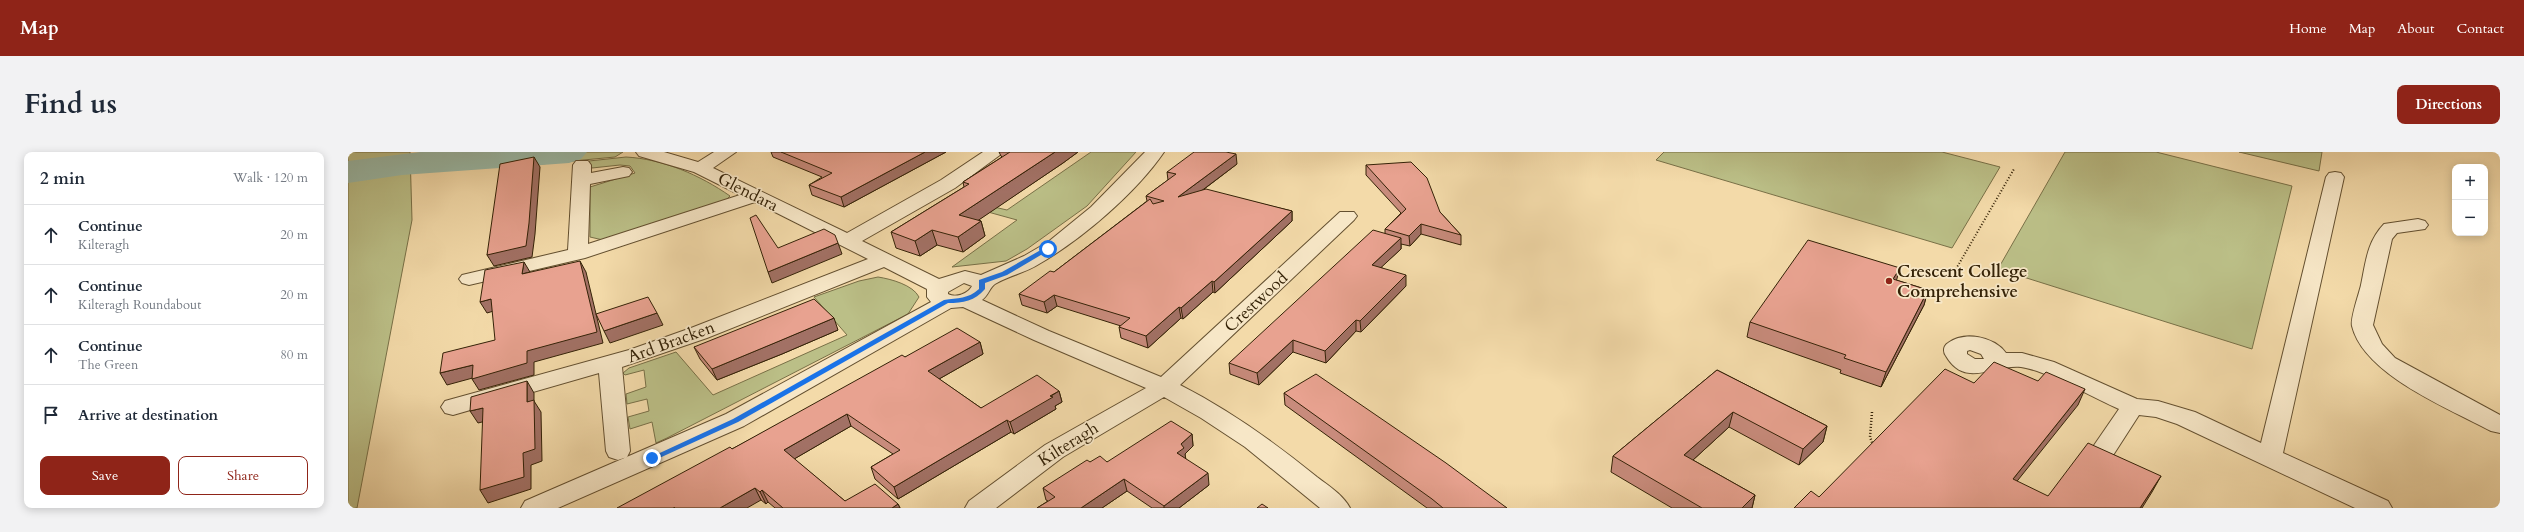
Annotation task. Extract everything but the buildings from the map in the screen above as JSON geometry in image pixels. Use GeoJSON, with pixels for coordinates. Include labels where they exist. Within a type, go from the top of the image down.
{"type":"FeatureCollection","features":[{"type":"Feature","properties":{"kind":"street","name":"Glendara"},"geometry":{"type":"LineString","coordinates":[[646,152],[700,168],[883,260],[959,292]]}},
{"type":"Feature","properties":{"kind":"street"},"geometry":{"type":"LineString","coordinates":[[700,168],[727,152]]}},
{"type":"Feature","properties":{"kind":"street"},"geometry":{"type":"LineString","coordinates":[[847,241],[953,181],[995,152]]}},
{"type":"Feature","properties":{"kind":"street"},"geometry":{"type":"LineString","coordinates":[[534,508],[735,420],[959,292],[1024,264],[1087,222],[1155,152]]}},
{"type":"Feature","properties":{"kind":"street"},"geometry":{"type":"LineString","coordinates":[[578,254],[581,173],[623,172]]}},
{"type":"Feature","properties":{"kind":"street"},"geometry":{"type":"LineString","coordinates":[[2270,456],[2335,177]]}},
{"type":"Feature","properties":{"kind":"street"},"geometry":{"type":"LineString","coordinates":[[469,278],[578,254],[755,196]]}},
{"type":"Feature","properties":{"kind":"street","name":"Crestwood"},"geometry":{"type":"LineString","coordinates":[[1164,387],[1347,216]]}},
{"type":"Feature","properties":{"kind":"street"},"geometry":{"type":"LineString","coordinates":[[2418,225],[2391,228],[2382,238],[2362,325],[2372,348],[2387,363],[2418,382],[2500,425]]}},
{"type":"Feature","properties":{"kind":"street","name":"Ard Bracken"},"geometry":{"type":"LineString","coordinates":[[453,407],[610,364],[697,334],[883,260]]}},
{"type":"Feature","properties":{"kind":"street"},"geometry":{"type":"LineString","coordinates":[[959,292],[992,314],[1072,350],[1164,387],[1209,412],[1246,437],[1308,483],[1337,508]]}},
{"type":"Feature","properties":{"kind":"street"},"geometry":{"type":"LineString","coordinates":[[1997,360],[2022,360],[2046,367],[2133,406],[2158,409],[2186,418],[2379,508]]}},
{"type":"Feature","properties":{"kind":"street"},"geometry":{"type":"LineString","coordinates":[[610,364],[618,450]]}},
{"type":"Feature","properties":{"kind":"street","name":"Kilteragh"},"geometry":{"type":"LineString","coordinates":[[978,508],[1054,451],[1164,387]]}},
{"type":"Feature","properties":{"kind":"street"},"geometry":{"type":"LineString","coordinates":[[2101,454],[2133,406]]}},
{"type":"Feature","properties":{"kind":"path"},"geometry":{"type":"LineString","coordinates":[[1956,269],[2014,169]]}},
{"type":"Feature","properties":{"kind":"path"},"geometry":{"type":"LineString","coordinates":[[1872,412],[1870,437],[1874,449]]}},
{"type":"Feature","properties":{"kind":"green space"},"geometry":{"type":"Polygon","coordinates":[[[348,152],[410,152],[412,220],[357,508],[348,508],[348,152]]]}},
{"type":"Feature","properties":{"kind":"green space"},"geometry":{"type":"Polygon","coordinates":[[[526,152],[623,152],[615,157],[520,166],[526,152]]]}},
{"type":"Feature","properties":{"kind":"green space"},"geometry":{"type":"Polygon","coordinates":[[[1091,152],[1136,152],[1087,206],[1027,249],[1006,261],[952,267],[1017,220],[988,212],[994,207],[1007,210],[1091,152]]]}},
{"type":"Feature","properties":{"kind":"green space"},"geometry":{"type":"Polygon","coordinates":[[[1664,152],[1942,152],[2000,167],[1952,248],[1656,160],[1664,152]]]}},
{"type":"Feature","properties":{"kind":"green space"},"geometry":{"type":"Polygon","coordinates":[[[2065,152],[2156,152],[2292,186],[2252,349],[1998,269],[2065,152]]]}},
{"type":"Feature","properties":{"kind":"green space"},"geometry":{"type":"Polygon","coordinates":[[[2239,152],[2322,152],[2319,171],[2239,152]]]}},
{"type":"Feature","properties":{"kind":"green space"},"geometry":{"type":"Polygon","coordinates":[[[626,157],[654,161],[681,169],[706,181],[730,196],[725,201],[603,240],[590,237],[590,187],[635,173],[630,166],[620,165],[592,168],[589,161],[626,157]]]}},
{"type":"Feature","properties":{"kind":"green space"},"geometry":{"type":"Polygon","coordinates":[[[878,277],[901,283],[916,293],[919,297],[908,314],[656,443],[652,422],[630,429],[628,417],[649,411],[647,399],[627,404],[626,394],[646,387],[644,370],[625,375],[623,373],[629,368],[676,352],[713,395],[847,335],[814,297],[859,281],[878,277]]]}},
{"type":"Feature","properties":{"kind":"waterway"},"geometry":{"type":"LineString","coordinates":[[348,172],[402,164],[569,152]]}},
{"type":"Feature","properties":{"kind":"place","name":"Crescent College Comprehensive"},"geometry":{"type":"Point","coordinates":[1889,281]}},
{"type":"Feature","properties":{"kind":"route"},"geometry":{"type":"LineString","coordinates":[[652,458],[706,435],[735,420],[844,361],[947,302],[968,300],[974,297],[982,289],[983,285],[981,282],[1004,274],[1048,249]]}}]}
